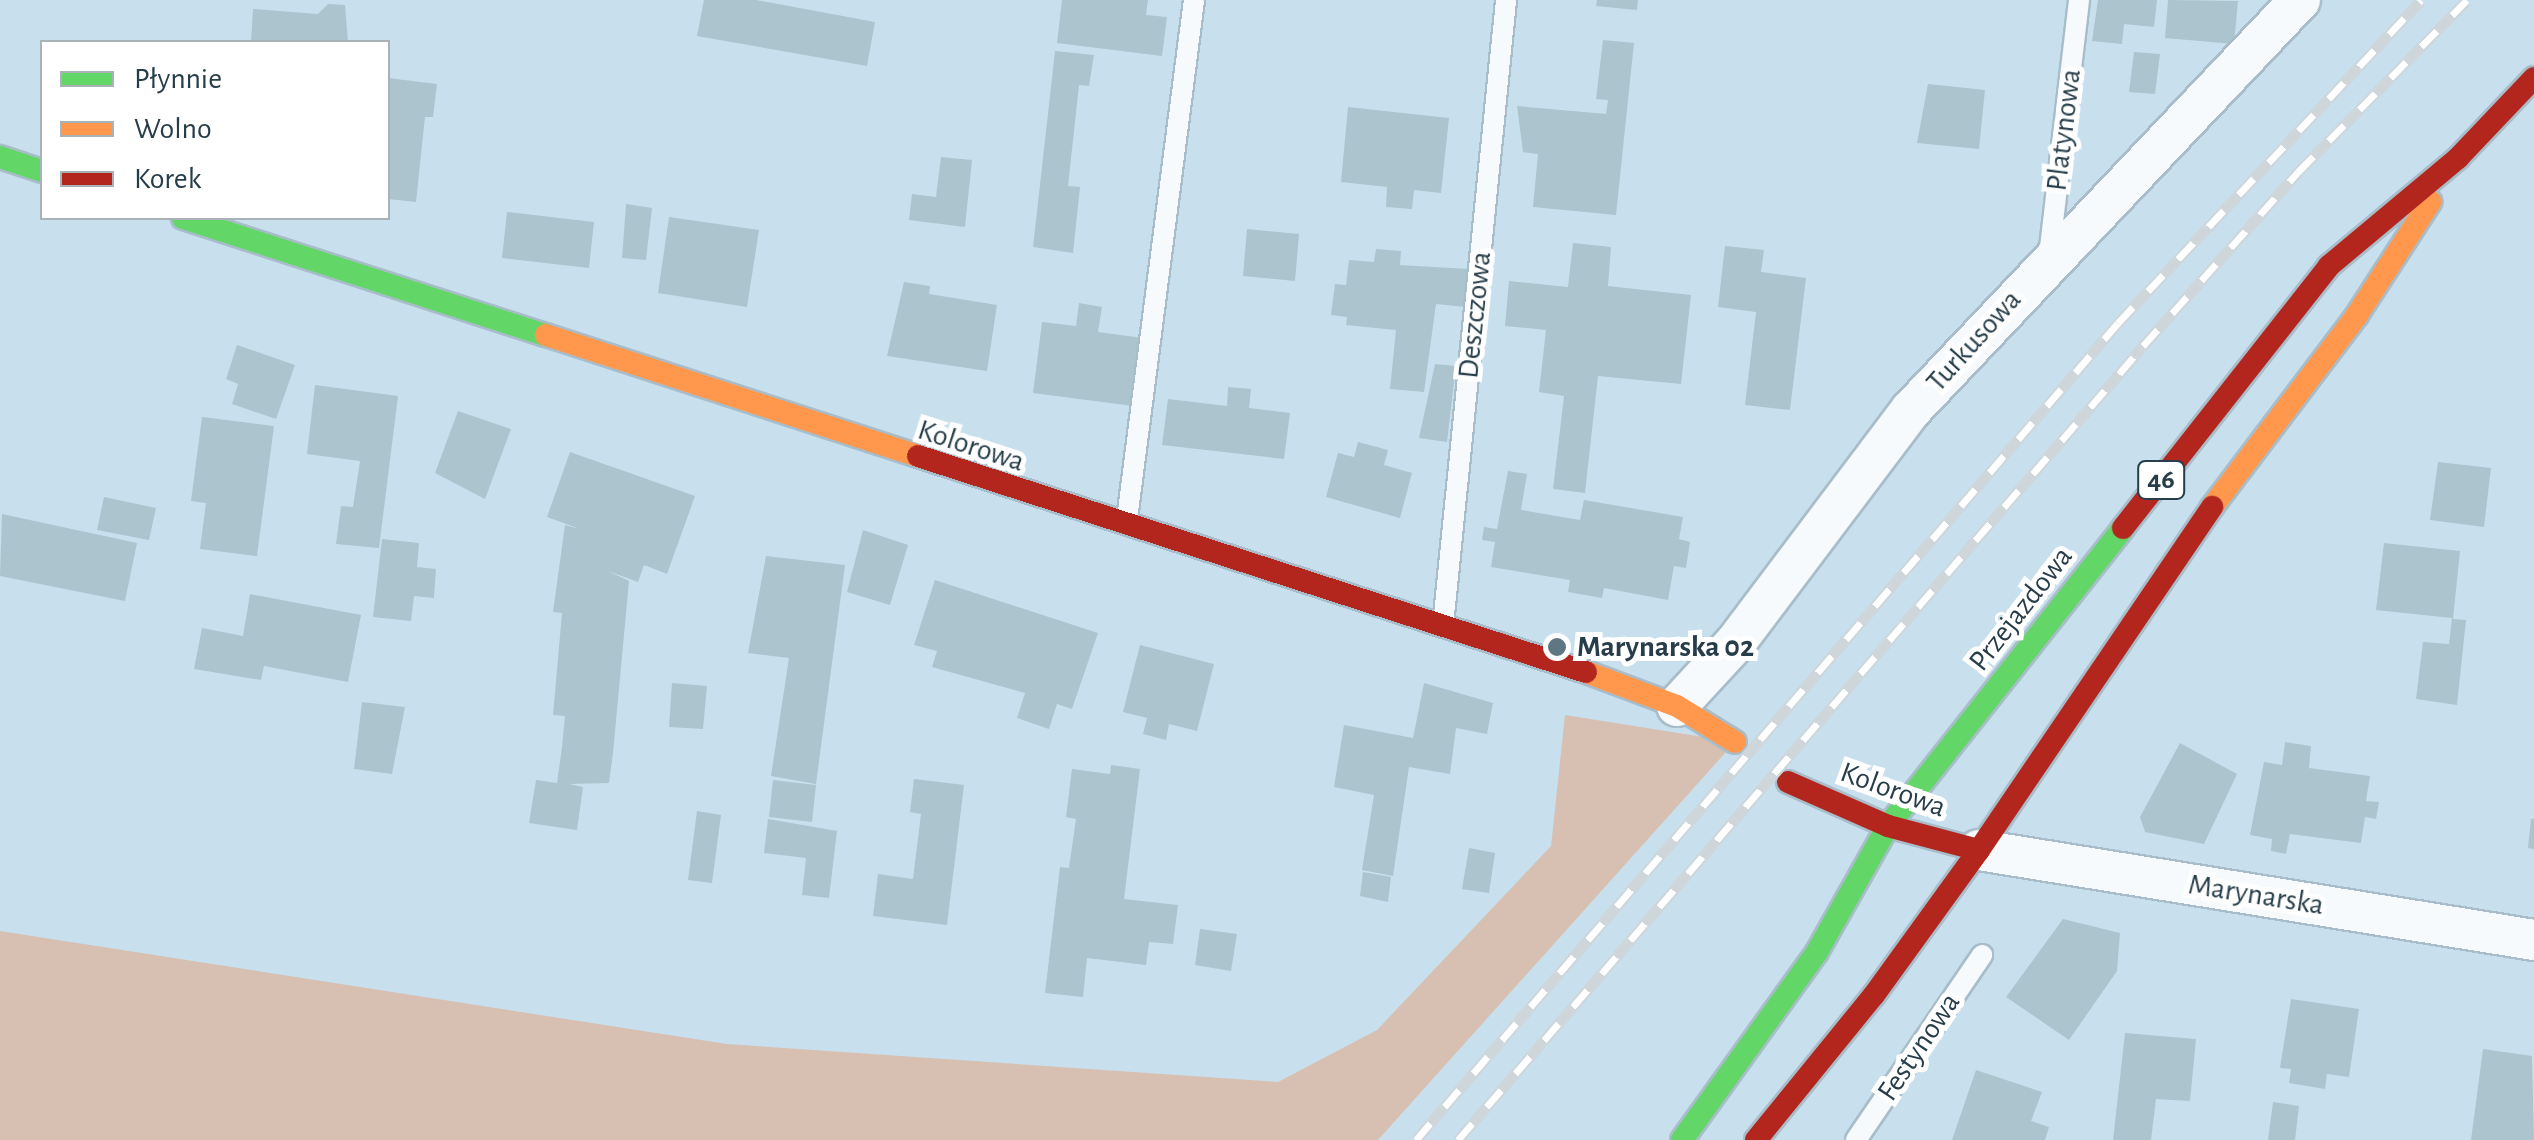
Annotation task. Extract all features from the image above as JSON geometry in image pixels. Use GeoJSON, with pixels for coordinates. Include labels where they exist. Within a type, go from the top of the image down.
{"type":"FeatureCollection","features":[{"type":"Feature","properties":{"kind":"main road","name":"Przejazdowa"},"geometry":{"type":"LineString","coordinates":[[1682,1140],[1818,952],[1888,826],[2330,266],[2458,158],[2534,78]]}},
{"type":"Feature","properties":{"kind":"main road"},"geometry":{"type":"LineString","coordinates":[[0,157],[40,170]]}},
{"type":"Feature","properties":{"kind":"main road","name":"Przejazdowa"},"geometry":{"type":"LineString","coordinates":[[1756,1140],[1874,995],[1979,850],[2188,538],[2357,316],[2458,158]]}},
{"type":"Feature","properties":{"kind":"main road","name":"Kolorowa"},"geometry":{"type":"LineString","coordinates":[[189,220],[1677,706],[1735,742]]}},
{"type":"Feature","properties":{"kind":"main road","name":"Kolorowa"},"geometry":{"type":"LineString","coordinates":[[1788,782],[1888,826],[1979,850]]}},
{"type":"Feature","properties":{"kind":"street","name":"Turkusowa"},"geometry":{"type":"LineString","coordinates":[[1677,706],[1736,642],[1911,410],[2048,259],[2300,0]]}},
{"type":"Feature","properties":{"kind":"street","name":"Marynarska"},"geometry":{"type":"LineString","coordinates":[[1979,850],[2534,940]]}},
{"type":"Feature","properties":{"kind":"lane"},"geometry":{"type":"LineString","coordinates":[[1125,528],[1194,0]]}},
{"type":"Feature","properties":{"kind":"lane","name":"Deszczowa"},"geometry":{"type":"LineString","coordinates":[[1442,630],[1506,0]]}},
{"type":"Feature","properties":{"kind":"lane","name":"Platynowa"},"geometry":{"type":"LineString","coordinates":[[2048,259],[2079,0]]}},
{"type":"Feature","properties":{"kind":"lane","name":"Festynowa"},"geometry":{"type":"LineString","coordinates":[[1856,1140],[1982,955]]}},
{"type":"Feature","properties":{"kind":"shaded area"},"geometry":{"type":"Polygon","coordinates":[[[1565,715],[1735,742],[1378,1140],[0,1140],[0,931],[727,1044],[1278,1082],[1377,1030],[1551,846],[1565,715]]]}},
{"type":"Feature","properties":{"kind":"building"},"geometry":{"type":"Polygon","coordinates":[[[704,0],[756,0],[875,22],[867,66],[697,36],[704,0]]]}},
{"type":"Feature","properties":{"kind":"building"},"geometry":{"type":"Polygon","coordinates":[[[1062,0],[1148,0],[1146,15],[1167,17],[1162,56],[1057,43],[1062,0]]]}},
{"type":"Feature","properties":{"kind":"building"},"geometry":{"type":"Polygon","coordinates":[[[1597,0],[1638,0],[1637,10],[1596,6],[1597,0]]]}},
{"type":"Feature","properties":{"kind":"building"},"geometry":{"type":"Polygon","coordinates":[[[2098,0],[2157,0],[2154,27],[2124,24],[2122,44],[2092,41],[2098,0]]]}},
{"type":"Feature","properties":{"kind":"building"},"geometry":{"type":"Polygon","coordinates":[[[2168,0],[2238,1],[2234,44],[2165,38],[2168,0]]]}},
{"type":"Feature","properties":{"kind":"building"},"geometry":{"type":"Polygon","coordinates":[[[328,4],[345,5],[348,40],[251,40],[253,9],[318,14],[328,4]]]}},
{"type":"Feature","properties":{"kind":"building"},"geometry":{"type":"Polygon","coordinates":[[[1603,40],[1634,43],[1616,215],[1533,207],[1538,154],[1523,152],[1517,106],[1606,114],[1608,100],[1596,99],[1603,40]]]}},
{"type":"Feature","properties":{"kind":"building"},"geometry":{"type":"Polygon","coordinates":[[[1055,51],[1094,55],[1089,86],[1079,85],[1068,186],[1080,187],[1073,253],[1033,247],[1055,51]]]}},
{"type":"Feature","properties":{"kind":"building"},"geometry":{"type":"Polygon","coordinates":[[[2134,52],[2160,54],[2155,94],[2129,92],[2134,52]]]}},
{"type":"Feature","properties":{"kind":"building"},"geometry":{"type":"Polygon","coordinates":[[[390,78],[437,84],[433,117],[425,117],[416,202],[390,199],[390,78]]]}},
{"type":"Feature","properties":{"kind":"building"},"geometry":{"type":"Polygon","coordinates":[[[1928,84],[1985,90],[1979,149],[1917,143],[1928,84]]]}},
{"type":"Feature","properties":{"kind":"building"},"geometry":{"type":"Polygon","coordinates":[[[1348,107],[1449,118],[1441,193],[1414,190],[1412,209],[1386,207],[1387,187],[1341,182],[1348,107]]]}},
{"type":"Feature","properties":{"kind":"building"},"geometry":{"type":"Polygon","coordinates":[[[941,157],[972,160],[965,227],[909,220],[912,194],[936,197],[941,157]]]}},
{"type":"Feature","properties":{"kind":"building"},"geometry":{"type":"Polygon","coordinates":[[[626,204],[652,208],[646,260],[622,258],[626,204]]]}},
{"type":"Feature","properties":{"kind":"building"},"geometry":{"type":"Polygon","coordinates":[[[507,212],[594,222],[589,268],[502,258],[507,212]]]}},
{"type":"Feature","properties":{"kind":"building"},"geometry":{"type":"Polygon","coordinates":[[[669,217],[759,230],[747,307],[658,293],[669,217]]]}},
{"type":"Feature","properties":{"kind":"building"},"geometry":{"type":"Polygon","coordinates":[[[1247,229],[1299,234],[1295,281],[1243,276],[1247,229]]]}},
{"type":"Feature","properties":{"kind":"building"},"geometry":{"type":"Polygon","coordinates":[[[1573,243],[1611,247],[1608,286],[1691,295],[1681,384],[1598,376],[1585,493],[1553,489],[1564,396],[1539,392],[1546,330],[1505,326],[1509,281],[1568,287],[1573,243]]]}},
{"type":"Feature","properties":{"kind":"building"},"geometry":{"type":"Polygon","coordinates":[[[1725,246],[1764,250],[1761,272],[1806,278],[1790,410],[1745,405],[1756,312],[1718,307],[1725,246]]]}},
{"type":"Feature","properties":{"kind":"building"},"geometry":{"type":"Polygon","coordinates":[[[1376,249],[1401,251],[1400,265],[1468,269],[1465,307],[1436,304],[1424,392],[1390,389],[1396,330],[1346,325],[1347,317],[1331,315],[1335,284],[1346,285],[1349,260],[1374,262],[1376,249]]]}},
{"type":"Feature","properties":{"kind":"building"},"geometry":{"type":"Polygon","coordinates":[[[904,282],[930,286],[929,294],[997,305],[987,371],[887,356],[904,282]]]}},
{"type":"Feature","properties":{"kind":"building"},"geometry":{"type":"Polygon","coordinates":[[[1079,303],[1102,307],[1098,332],[1143,338],[1133,406],[1033,393],[1042,322],[1076,326],[1079,303]]]}},
{"type":"Feature","properties":{"kind":"building"},"geometry":{"type":"Polygon","coordinates":[[[237,345],[295,365],[276,419],[232,404],[238,384],[226,379],[237,345]]]}},
{"type":"Feature","properties":{"kind":"building"},"geometry":{"type":"Polygon","coordinates":[[[1435,364],[1456,366],[1447,442],[1419,438],[1435,364]]]}},
{"type":"Feature","properties":{"kind":"building"},"geometry":{"type":"Polygon","coordinates":[[[315,385],[398,396],[379,548],[336,544],[341,506],[353,507],[360,461],[307,454],[315,385]]]}},
{"type":"Feature","properties":{"kind":"building"},"geometry":{"type":"Polygon","coordinates":[[[1228,387],[1251,389],[1249,408],[1290,413],[1284,459],[1162,445],[1168,399],[1227,406],[1228,387]]]}},
{"type":"Feature","properties":{"kind":"building"},"geometry":{"type":"Polygon","coordinates":[[[458,411],[511,429],[485,499],[435,473],[458,411]]]}},
{"type":"Feature","properties":{"kind":"building"},"geometry":{"type":"Polygon","coordinates":[[[202,417],[274,426],[257,556],[200,549],[206,503],[191,501],[202,417]]]}},
{"type":"Feature","properties":{"kind":"building"},"geometry":{"type":"Polygon","coordinates":[[[1358,442],[1388,450],[1384,465],[1412,473],[1400,518],[1326,497],[1338,453],[1354,457],[1358,442]]]}},
{"type":"Feature","properties":{"kind":"building"},"geometry":{"type":"Polygon","coordinates":[[[570,452],[695,496],[667,574],[644,565],[638,582],[608,571],[629,581],[613,753],[609,783],[569,784],[583,787],[577,830],[529,823],[536,780],[557,783],[562,747],[565,716],[553,715],[562,613],[553,612],[565,525],[580,529],[547,517],[570,452]]]}},
{"type":"Feature","properties":{"kind":"building"},"geometry":{"type":"Polygon","coordinates":[[[2438,462],[2491,468],[2484,527],[2430,520],[2438,462]]]}},
{"type":"Feature","properties":{"kind":"building"},"geometry":{"type":"Polygon","coordinates":[[[1508,471],[1527,474],[1521,510],[1580,520],[1584,500],[1683,517],[1679,539],[1690,542],[1686,568],[1674,566],[1668,600],[1604,588],[1602,598],[1568,592],[1570,580],[1491,567],[1495,542],[1482,540],[1484,527],[1497,529],[1508,471]]]}},
{"type":"Feature","properties":{"kind":"building"},"geometry":{"type":"Polygon","coordinates":[[[104,497],[156,508],[149,540],[97,530],[104,497]]]}},
{"type":"Feature","properties":{"kind":"building"},"geometry":{"type":"Polygon","coordinates":[[[2,514],[137,543],[125,601],[0,576],[2,514]]]}},
{"type":"Feature","properties":{"kind":"building"},"geometry":{"type":"Polygon","coordinates":[[[863,530],[908,545],[890,605],[847,592],[863,530]]]}},
{"type":"Feature","properties":{"kind":"building"},"geometry":{"type":"Polygon","coordinates":[[[382,539],[419,543],[417,567],[436,569],[434,598],[414,596],[411,621],[373,617],[382,539]]]}},
{"type":"Feature","properties":{"kind":"building"},"geometry":{"type":"Polygon","coordinates":[[[2384,543],[2460,551],[2453,619],[2466,620],[2457,705],[2416,699],[2423,642],[2449,644],[2452,618],[2376,610],[2384,543]]]}},
{"type":"Feature","properties":{"kind":"building"},"geometry":{"type":"Polygon","coordinates":[[[766,556],[845,565],[816,784],[771,776],[789,658],[748,653],[766,556]]]}},
{"type":"Feature","properties":{"kind":"building"},"geometry":{"type":"Polygon","coordinates":[[[935,580],[1098,633],[1072,709],[1057,704],[1049,729],[1017,718],[1025,693],[932,667],[937,651],[914,645],[935,580]]]}},
{"type":"Feature","properties":{"kind":"building"},"geometry":{"type":"Polygon","coordinates":[[[250,594],[361,615],[348,682],[264,666],[261,680],[194,669],[202,628],[243,636],[250,594]]]}},
{"type":"Feature","properties":{"kind":"building"},"geometry":{"type":"Polygon","coordinates":[[[1140,645],[1214,664],[1197,731],[1169,724],[1166,740],[1143,734],[1147,718],[1123,712],[1140,645]]]}},
{"type":"Feature","properties":{"kind":"building"},"geometry":{"type":"Polygon","coordinates":[[[672,683],[707,686],[703,729],[669,727],[672,683]]]}},
{"type":"Feature","properties":{"kind":"building"},"geometry":{"type":"Polygon","coordinates":[[[1424,683],[1493,703],[1487,734],[1456,728],[1450,774],[1409,767],[1393,876],[1362,870],[1374,795],[1334,787],[1344,725],[1413,738],[1424,683]]]}},
{"type":"Feature","properties":{"kind":"building"},"geometry":{"type":"Polygon","coordinates":[[[362,702],[405,707],[392,774],[354,769],[362,702]]]}},
{"type":"Feature","properties":{"kind":"building"},"geometry":{"type":"Polygon","coordinates":[[[2285,742],[2311,746],[2309,768],[2370,776],[2366,801],[2379,802],[2376,819],[2365,817],[2361,843],[2290,834],[2286,854],[2271,851],[2272,839],[2250,835],[2264,762],[2282,765],[2285,742]]]}},
{"type":"Feature","properties":{"kind":"building"},"geometry":{"type":"Polygon","coordinates":[[[2180,743],[2237,774],[2204,844],[2145,832],[2140,817],[2180,743]]]}},
{"type":"Feature","properties":{"kind":"building"},"geometry":{"type":"Polygon","coordinates":[[[1111,765],[1140,769],[1124,899],[1178,905],[1173,944],[1149,942],[1146,965],[1087,958],[1083,997],[1045,993],[1060,867],[1069,868],[1076,819],[1066,817],[1072,769],[1110,774],[1111,765]]]}},
{"type":"Feature","properties":{"kind":"building"},"geometry":{"type":"Polygon","coordinates":[[[914,779],[964,785],[947,925],[873,916],[878,874],[913,879],[921,814],[910,812],[914,779]]]}},
{"type":"Feature","properties":{"kind":"building"},"geometry":{"type":"Polygon","coordinates":[[[773,780],[816,785],[812,822],[769,817],[773,780]]]}},
{"type":"Feature","properties":{"kind":"building"},"geometry":{"type":"Polygon","coordinates":[[[697,811],[721,815],[712,883],[688,880],[697,811]]]}},
{"type":"Feature","properties":{"kind":"building"},"geometry":{"type":"Polygon","coordinates":[[[768,819],[837,831],[829,898],[802,895],[806,858],[764,853],[768,819]]]}},
{"type":"Feature","properties":{"kind":"building"},"geometry":{"type":"Polygon","coordinates":[[[2534,819],[2534,849],[2528,848],[2534,819]]]}},
{"type":"Feature","properties":{"kind":"building"},"geometry":{"type":"Polygon","coordinates":[[[1469,848],[1495,853],[1489,893],[1462,889],[1469,848]]]}},
{"type":"Feature","properties":{"kind":"building"},"geometry":{"type":"Polygon","coordinates":[[[1363,872],[1391,877],[1388,902],[1360,896],[1363,872]]]}},
{"type":"Feature","properties":{"kind":"building"},"geometry":{"type":"Polygon","coordinates":[[[2063,919],[2120,933],[2117,971],[2069,1040],[2006,997],[2063,919]]]}},
{"type":"Feature","properties":{"kind":"building"},"geometry":{"type":"Polygon","coordinates":[[[1200,929],[1237,934],[1231,971],[1195,965],[1200,929]]]}},
{"type":"Feature","properties":{"kind":"building"},"geometry":{"type":"Polygon","coordinates":[[[2291,999],[2359,1009],[2349,1077],[2327,1074],[2325,1089],[2289,1083],[2291,1069],[2280,1068],[2291,999]]]}},
{"type":"Feature","properties":{"kind":"building"},"geometry":{"type":"Polygon","coordinates":[[[2125,1033],[2196,1039],[2190,1101],[2156,1099],[2151,1140],[2113,1140],[2125,1033]]]}},
{"type":"Feature","properties":{"kind":"building"},"geometry":{"type":"Polygon","coordinates":[[[2483,1049],[2532,1056],[2534,1140],[2471,1140],[2483,1049]]]}},
{"type":"Feature","properties":{"kind":"building"},"geometry":{"type":"Polygon","coordinates":[[[1976,1070],[2042,1092],[2031,1121],[2049,1127],[2045,1140],[1952,1140],[1976,1070]]]}},
{"type":"Feature","properties":{"kind":"building"},"geometry":{"type":"Polygon","coordinates":[[[2273,1102],[2299,1106],[2295,1140],[2268,1140],[2273,1102]]]}},
{"type":"Feature","properties":{"kind":"railway"},"geometry":{"type":"LineString","coordinates":[[1416,1140],[2118,323],[2421,0]]}},
{"type":"Feature","properties":{"kind":"railway"},"geometry":{"type":"LineString","coordinates":[[1458,1140],[2143,346],[2298,172],[2467,0]]}},
{"type":"Feature","properties":{"kind":"traffic: fast"},"geometry":{"type":"LineString","coordinates":[[0,157],[40,170]]}},
{"type":"Feature","properties":{"kind":"traffic: fast"},"geometry":{"type":"LineString","coordinates":[[189,220],[546,335]]}},
{"type":"Feature","properties":{"kind":"traffic: fast"},"geometry":{"type":"LineString","coordinates":[[1682,1140],[1817,952],[1888,826],[2123,528]]}},
{"type":"Feature","properties":{"kind":"traffic: slow"},"geometry":{"type":"LineString","coordinates":[[2212,507],[2357,315],[2430,202]]}},
{"type":"Feature","properties":{"kind":"traffic: slow"},"geometry":{"type":"LineString","coordinates":[[546,335],[918,456]]}},
{"type":"Feature","properties":{"kind":"traffic: slow"},"geometry":{"type":"LineString","coordinates":[[1586,672],[1677,706],[1735,742]]}},
{"type":"Feature","properties":{"kind":"traffic: jam"},"geometry":{"type":"LineString","coordinates":[[2123,528],[2329,266],[2458,158],[2534,78]]}},
{"type":"Feature","properties":{"kind":"traffic: jam"},"geometry":{"type":"LineString","coordinates":[[918,456],[1586,672]]}},
{"type":"Feature","properties":{"kind":"traffic: jam"},"geometry":{"type":"LineString","coordinates":[[1756,1140],[1874,995],[1979,850],[2212,507]]}},
{"type":"Feature","properties":{"kind":"traffic: jam"},"geometry":{"type":"LineString","coordinates":[[1788,782],[1888,826],[1979,850]]}},
{"type":"Feature","properties":{"kind":"place","name":"Marynarska 02"},"geometry":{"type":"Point","coordinates":[1557,647]}}]}
